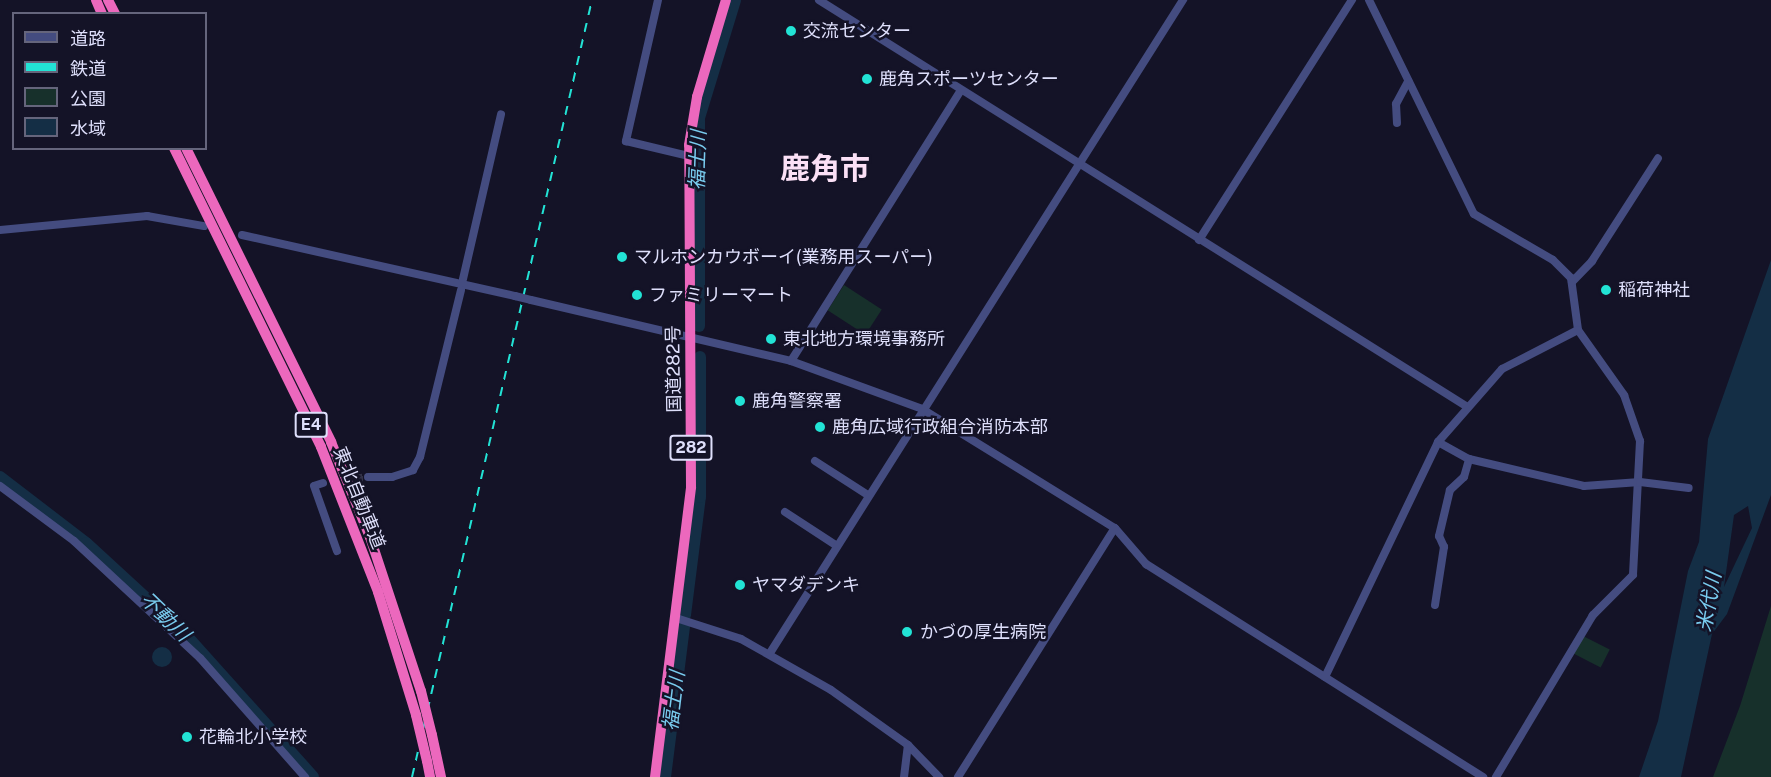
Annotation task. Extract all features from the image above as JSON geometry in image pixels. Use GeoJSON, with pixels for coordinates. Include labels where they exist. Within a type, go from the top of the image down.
{"type":"FeatureCollection","features":[{"type":"Feature","properties":{"kind":"highway","name":"国道282号"},"geometry":{"type":"LineString","coordinates":[[655,777],[691,487],[689,156],[697,97],[726,0]]}},
{"type":"Feature","properties":{"kind":"highway","name":"東北自動車道"},"geometry":{"type":"LineString","coordinates":[[175,150],[321,447],[378,592],[416,714],[430,777]]}},
{"type":"Feature","properties":{"kind":"highway","name":"東北自動車道"},"geometry":{"type":"LineString","coordinates":[[187,150],[331,442],[370,537],[421,691],[441,777]]}},
{"type":"Feature","properties":{"kind":"street"},"geometry":{"type":"LineString","coordinates":[[658,0],[626,141],[689,156]]}},
{"type":"Feature","properties":{"kind":"street"},"geometry":{"type":"LineString","coordinates":[[819,0],[960,92],[1466,406]]}},
{"type":"Feature","properties":{"kind":"street"},"geometry":{"type":"LineString","coordinates":[[770,653],[922,408],[1183,0]]}},
{"type":"Feature","properties":{"kind":"street"},"geometry":{"type":"LineString","coordinates":[[1199,240],[1352,0]]}},
{"type":"Feature","properties":{"kind":"street"},"geometry":{"type":"LineString","coordinates":[[1369,0],[1474,214],[1553,260],[1572,282],[1578,330],[1624,395],[1640,441],[1640,482],[1633,575],[1593,615],[1496,777]]}},
{"type":"Feature","properties":{"kind":"street"},"geometry":{"type":"LineString","coordinates":[[1397,123],[1396,104],[1408,81]]}},
{"type":"Feature","properties":{"kind":"street"},"geometry":{"type":"LineString","coordinates":[[791,361],[960,92]]}},
{"type":"Feature","properties":{"kind":"street"},"geometry":{"type":"LineString","coordinates":[[463,279],[501,114]]}},
{"type":"Feature","properties":{"kind":"street"},"geometry":{"type":"LineString","coordinates":[[1572,282],[1592,261],[1658,158]]}},
{"type":"Feature","properties":{"kind":"street"},"geometry":{"type":"LineString","coordinates":[[0,230],[147,216],[204,226]]}},
{"type":"Feature","properties":{"kind":"street"},"geometry":{"type":"LineString","coordinates":[[242,235],[515,296],[691,341],[791,361],[922,408],[1115,528],[1146,564],[1483,777]]}},
{"type":"Feature","properties":{"kind":"street"},"geometry":{"type":"LineString","coordinates":[[368,477],[392,477],[413,470],[420,457],[461,290]]}},
{"type":"Feature","properties":{"kind":"street"},"geometry":{"type":"LineString","coordinates":[[1325,677],[1438,442],[1466,406],[1502,369],[1578,330]]}},
{"type":"Feature","properties":{"kind":"street"},"geometry":{"type":"LineString","coordinates":[[1438,442],[1468,459],[1584,486],[1640,482],[1689,488]]}},
{"type":"Feature","properties":{"kind":"street"},"geometry":{"type":"LineString","coordinates":[[1435,605],[1444,547],[1439,536],[1450,490],[1464,477],[1468,459]]}},
{"type":"Feature","properties":{"kind":"street"},"geometry":{"type":"LineString","coordinates":[[815,461],[868,495]]}},
{"type":"Feature","properties":{"kind":"street"},"geometry":{"type":"LineString","coordinates":[[323,483],[315,486],[337,551]]}},
{"type":"Feature","properties":{"kind":"street"},"geometry":{"type":"LineString","coordinates":[[0,486],[74,541],[194,651],[305,777]]}},
{"type":"Feature","properties":{"kind":"street"},"geometry":{"type":"LineString","coordinates":[[785,513],[837,546]]}},
{"type":"Feature","properties":{"kind":"street"},"geometry":{"type":"LineString","coordinates":[[958,777],[1115,528]]}},
{"type":"Feature","properties":{"kind":"street"},"geometry":{"type":"LineString","coordinates":[[676,618],[770,653],[908,746],[939,777]]}},
{"type":"Feature","properties":{"kind":"street"},"geometry":{"type":"LineString","coordinates":[[904,777],[908,746]]}},
{"type":"Feature","properties":{"kind":"green space"},"geometry":{"type":"Polygon","coordinates":[[[844,285],[882,310],[865,335],[828,310],[844,285]]]}},
{"type":"Feature","properties":{"kind":"green space"},"geometry":{"type":"Polygon","coordinates":[[[1771,606],[1771,777],[1713,777],[1740,706],[1771,606]]]}},
{"type":"Feature","properties":{"kind":"green space"},"geometry":{"type":"Polygon","coordinates":[[[1583,636],[1610,650],[1601,667],[1574,654],[1583,636]]]}},
{"type":"Feature","properties":{"kind":"water","name":"米代川"},"geometry":{"type":"Polygon","coordinates":[[[1771,260],[1771,495],[1727,614],[1712,634],[1681,777],[1639,777],[1658,721],[1688,571],[1699,542],[1708,439],[1771,260]],[[1748,506],[1734,515],[1724,587],[1752,528],[1748,506]]]}},
{"type":"Feature","properties":{"kind":"water"},"geometry":{"type":"Polygon","coordinates":[[[162,647],[169,650],[172,657],[169,664],[162,667],[155,664],[152,657],[155,650],[162,647]]]}},
{"type":"Feature","properties":{"kind":"waterway","name":"福士川"},"geometry":{"type":"LineString","coordinates":[[699,326],[699,118],[735,0]]}},
{"type":"Feature","properties":{"kind":"waterway","name":"福士川"},"geometry":{"type":"LineString","coordinates":[[685,615],[700,497],[700,357]]}},
{"type":"Feature","properties":{"kind":"waterway","name":"不動川"},"geometry":{"type":"LineString","coordinates":[[0,477],[86,543],[184,633],[313,777]]}},
{"type":"Feature","properties":{"kind":"waterway","name":"福士川"},"geometry":{"type":"LineString","coordinates":[[665,777],[684,626]]}},
{"type":"Feature","properties":{"kind":"tunnel"},"geometry":{"type":"LineString","coordinates":[[331,482],[368,477]]}},
{"type":"Feature","properties":{"kind":"railway"},"geometry":{"type":"LineString","coordinates":[[412,777],[592,0]]}},
{"type":"Feature","properties":{"kind":"place","name":"交流センター"},"geometry":{"type":"Point","coordinates":[791,31]}},
{"type":"Feature","properties":{"kind":"place","name":"鹿角スポーツセンター"},"geometry":{"type":"Point","coordinates":[867,79]}},
{"type":"Feature","properties":{"kind":"place","name":"マルホンカウボーイ(業務用スーパー)"},"geometry":{"type":"Point","coordinates":[622,257]}},
{"type":"Feature","properties":{"kind":"place","name":"稲荷神社"},"geometry":{"type":"Point","coordinates":[1606,290]}},
{"type":"Feature","properties":{"kind":"place","name":"ファミリーマート"},"geometry":{"type":"Point","coordinates":[637,295]}},
{"type":"Feature","properties":{"kind":"place","name":"東北地方環境事務所"},"geometry":{"type":"Point","coordinates":[771,339]}},
{"type":"Feature","properties":{"kind":"place","name":"鹿角警察署"},"geometry":{"type":"Point","coordinates":[740,401]}},
{"type":"Feature","properties":{"kind":"place","name":"鹿角広域行政組合消防本部"},"geometry":{"type":"Point","coordinates":[820,427]}},
{"type":"Feature","properties":{"kind":"place","name":"ヤマダデンキ"},"geometry":{"type":"Point","coordinates":[740,585]}},
{"type":"Feature","properties":{"kind":"place","name":"かづの厚生病院"},"geometry":{"type":"Point","coordinates":[907,632]}},
{"type":"Feature","properties":{"kind":"place","name":"花輪北小学校"},"geometry":{"type":"Point","coordinates":[187,737]}},
{"type":"Feature","properties":{"kind":"district","name":"鹿角市"},"geometry":{"type":"Point","coordinates":[825,168]}}]}
